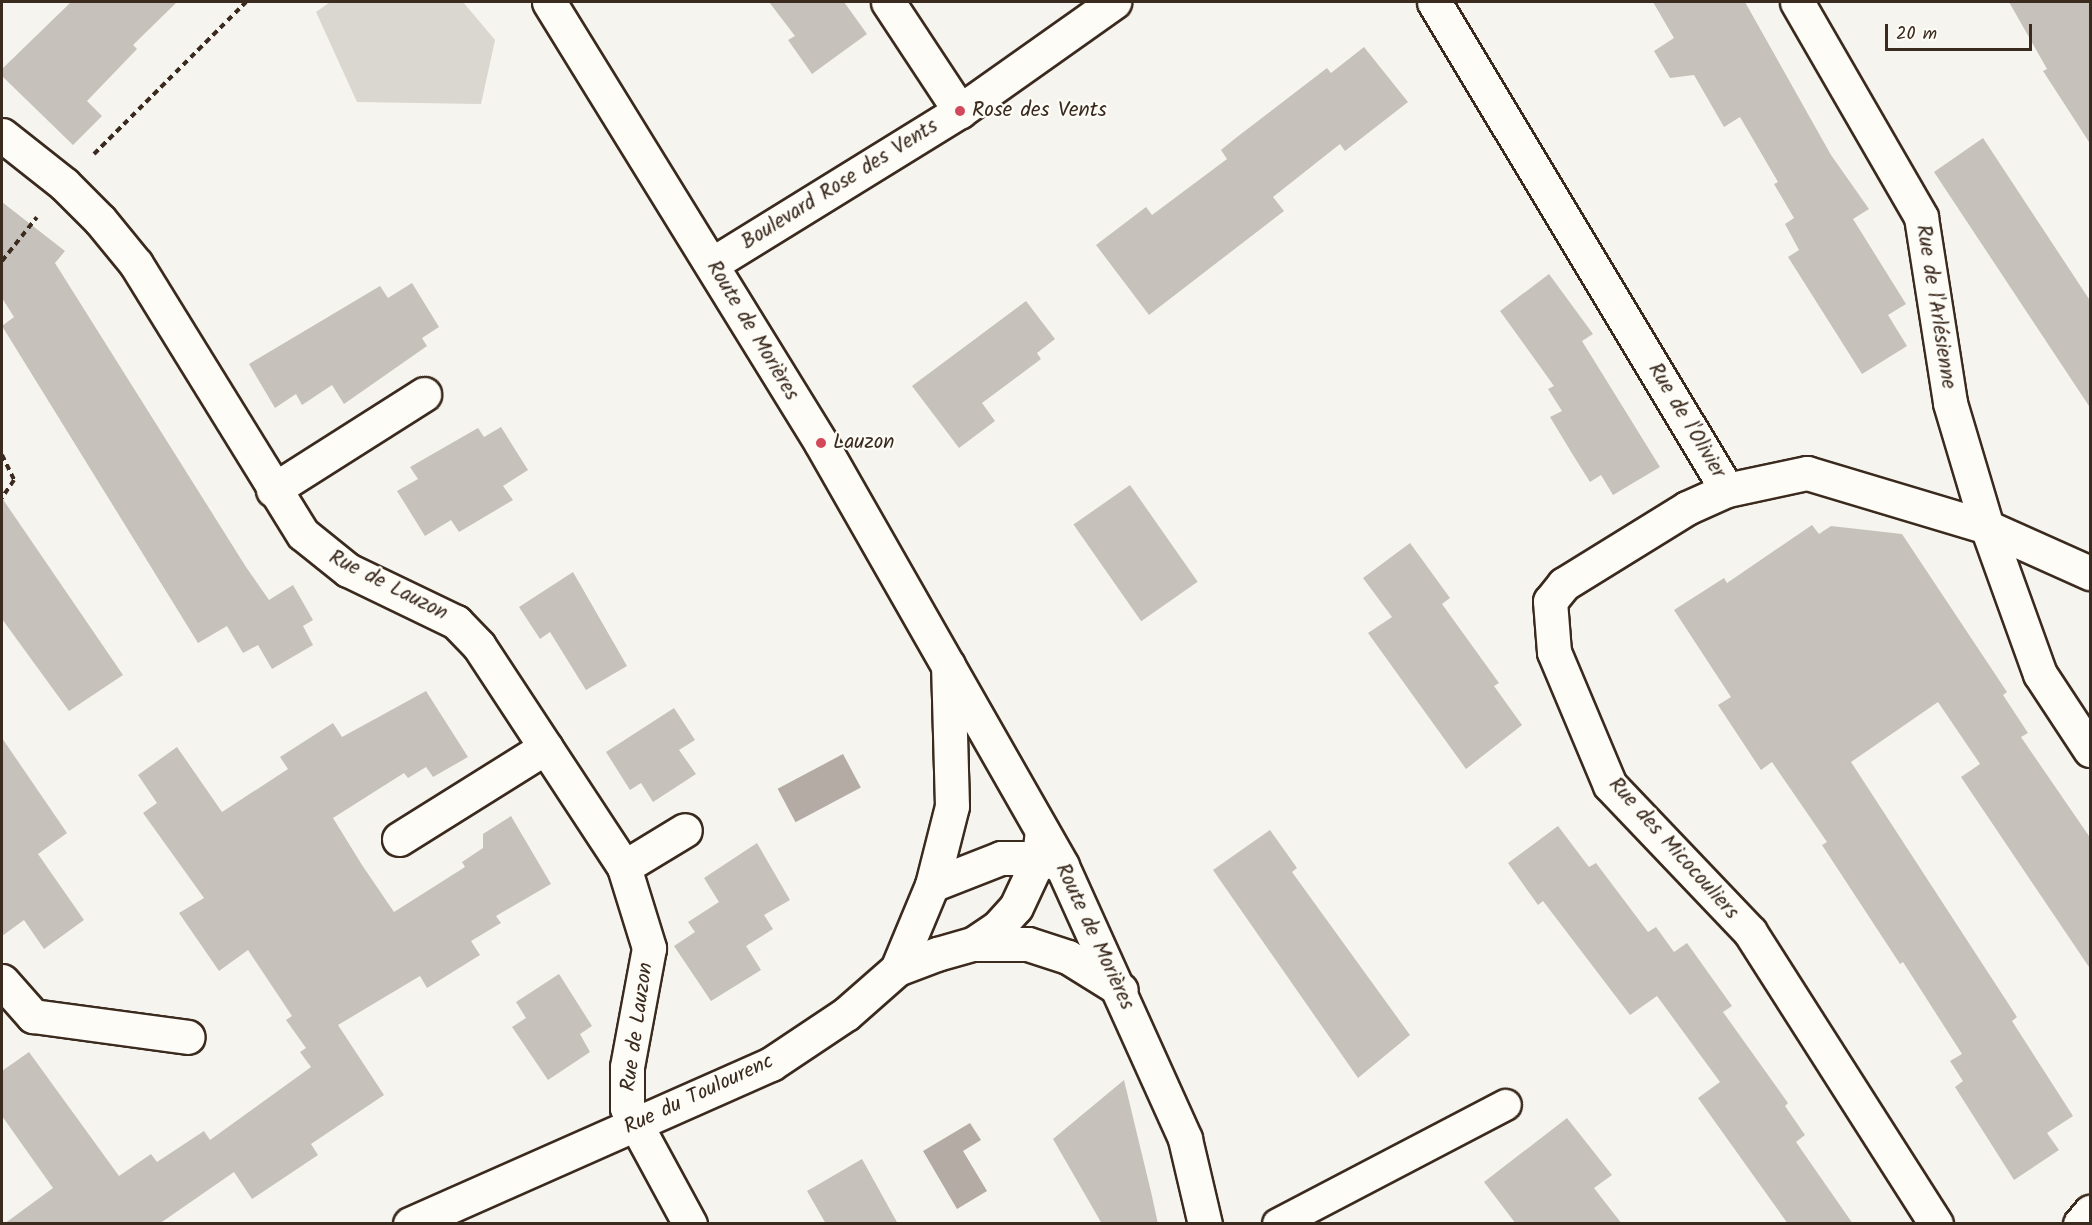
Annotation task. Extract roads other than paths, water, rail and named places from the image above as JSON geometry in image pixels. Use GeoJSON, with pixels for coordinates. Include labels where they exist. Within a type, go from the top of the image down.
{"type":"FeatureCollection","features":[{"type":"Feature","properties":{"kind":"street","name":"Route de Morières"},"geometry":{"type":"LineString","coordinates":[[549,2],[712,264],[948,665],[1120,990],[1185,1139],[1206,1224]]}},
{"type":"Feature","properties":{"kind":"street"},"geometry":{"type":"LineString","coordinates":[[888,2],[960,111]]}},
{"type":"Feature","properties":{"kind":"street","name":"Boulevard Rose des Vents"},"geometry":{"type":"LineString","coordinates":[[712,264],[960,111],[1114,2]]}},
{"type":"Feature","properties":{"kind":"street","name":"Rue de l'Olivier"},"geometry":{"type":"LineString","coordinates":[[1434,2],[1727,490],[1807,473],[1987,527]]}},
{"type":"Feature","properties":{"kind":"street","name":"Rue de l'Arlésienne"},"geometry":{"type":"LineString","coordinates":[[1797,2],[1921,217],[1950,403],[1987,527]]}},
{"type":"Feature","properties":{"kind":"street","name":"Rue de Lauzon"},"geometry":{"type":"LineString","coordinates":[[2,135],[64,184],[136,264],[273,490],[303,534],[325,555],[456,622],[479,646],[624,867],[649,948],[627,1067],[627,1108],[633,1126],[690,1224]]}},
{"type":"Feature","properties":{"kind":"street"},"geometry":{"type":"LineString","coordinates":[[273,490],[424,394]]}},
{"type":"Feature","properties":{"kind":"street","name":"Rue des Micocouliers"},"geometry":{"type":"LineString","coordinates":[[1727,490],[1687,508],[1564,584],[1550,601],[1554,652],[1610,785],[1750,932],[1936,1224]]}},
{"type":"Feature","properties":{"kind":"street"},"geometry":{"type":"LineString","coordinates":[[1987,527],[2091,573]]}},
{"type":"Feature","properties":{"kind":"street"},"geometry":{"type":"LineString","coordinates":[[1987,527],[2040,674],[2091,750]]}},
{"type":"Feature","properties":{"kind":"street","name":"Route de Morières"},"geometry":{"type":"LineString","coordinates":[[897,969],[932,885],[952,806],[948,665]]}},
{"type":"Feature","properties":{"kind":"street"},"geometry":{"type":"LineString","coordinates":[[399,839],[546,747]]}},
{"type":"Feature","properties":{"kind":"street"},"geometry":{"type":"LineString","coordinates":[[624,867],[685,830]]}},
{"type":"Feature","properties":{"kind":"street"},"geometry":{"type":"LineString","coordinates":[[932,885],[1001,858],[1048,852]]}},
{"type":"Feature","properties":{"kind":"street","name":"Rue du Toulourenc"},"geometry":{"type":"LineString","coordinates":[[410,1224],[771,1064],[846,1014],[897,969],[973,944],[998,928],[1016,907],[1048,852]]}},
{"type":"Feature","properties":{"kind":"street","name":"Rue du Toulourenc"},"geometry":{"type":"LineString","coordinates":[[973,944],[1028,944],[1068,957],[1120,990]]}},
{"type":"Feature","properties":{"kind":"street"},"geometry":{"type":"LineString","coordinates":[[2,981],[33,1016],[188,1037]]}},
{"type":"Feature","properties":{"kind":"street"},"geometry":{"type":"LineString","coordinates":[[2080,1224],[2091,1212]]}},
{"type":"Feature","properties":{"kind":"lane"},"geometry":{"type":"LineString","coordinates":[[1278,1224],[1506,1105]]}},
{"type":"Feature","properties":{"kind":"place","name":"Rose des Vents"},"geometry":{"type":"Point","coordinates":[960,111]}},
{"type":"Feature","properties":{"kind":"place","name":"Lauzon"},"geometry":{"type":"Point","coordinates":[821,443]}}]}
